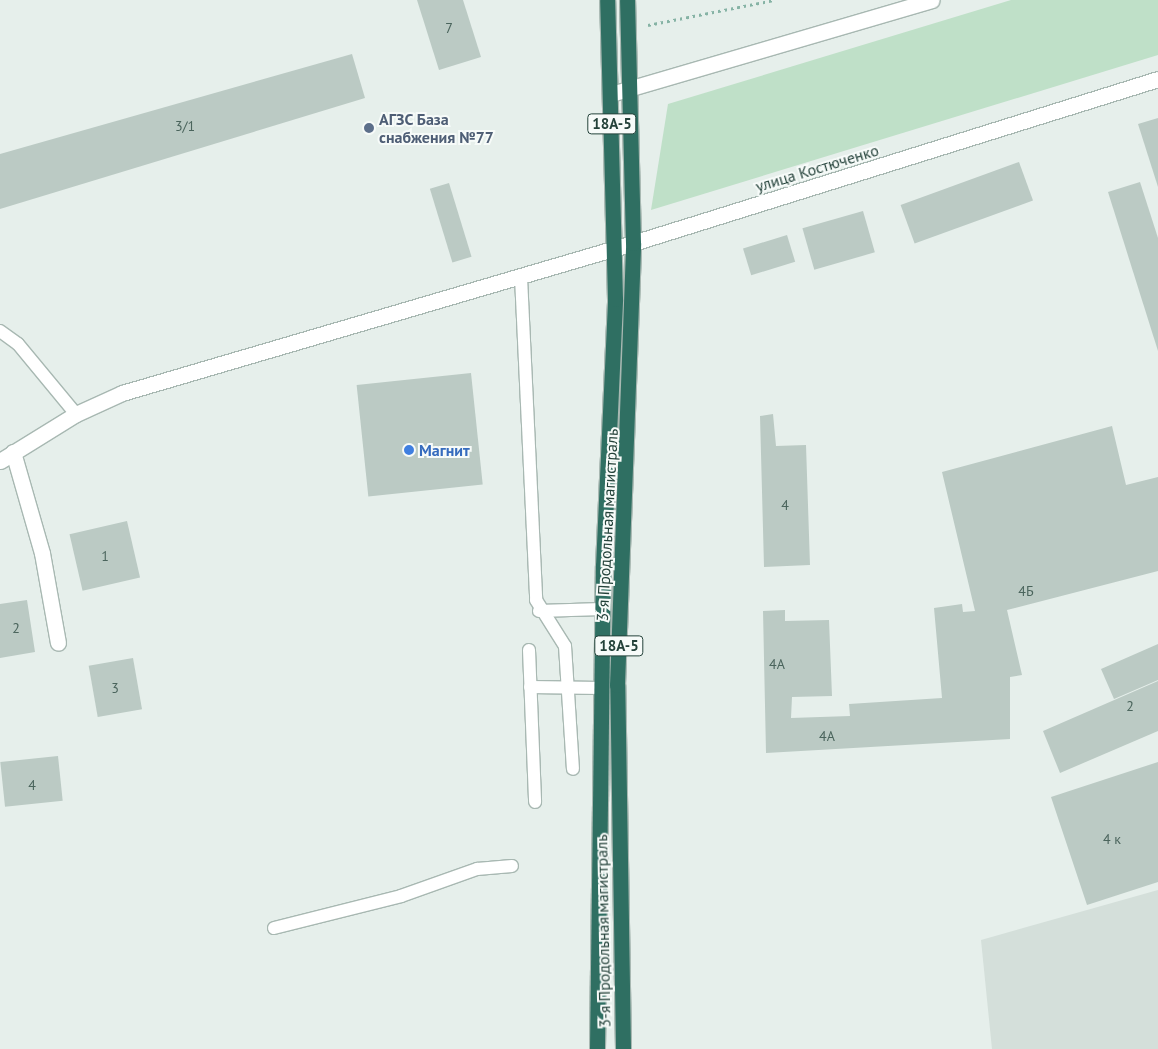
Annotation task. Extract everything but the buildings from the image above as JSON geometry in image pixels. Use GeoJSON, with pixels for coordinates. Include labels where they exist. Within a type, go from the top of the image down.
{"type":"FeatureCollection","features":[{"type":"Feature","properties":{"kind":"highway","name":"18А-5"},"geometry":{"type":"LineString","coordinates":[[607,0],[615,248]]}},
{"type":"Feature","properties":{"kind":"highway","name":"18А-5"},"geometry":{"type":"LineString","coordinates":[[627,0],[633,243]]}},
{"type":"Feature","properties":{"kind":"highway","name":"3-я Продольная магистраль"},"geometry":{"type":"LineString","coordinates":[[622,1049],[617,685],[633,243]]}},
{"type":"Feature","properties":{"kind":"highway","name":"3-я Продольная магистраль"},"geometry":{"type":"LineString","coordinates":[[597,1049],[602,609],[615,248]]}},
{"type":"Feature","properties":{"kind":"street"},"geometry":{"type":"LineString","coordinates":[[611,94],[932,0]]}},
{"type":"Feature","properties":{"kind":"street","name":"улица Костюченко"},"geometry":{"type":"LineString","coordinates":[[0,462],[13,452],[76,414],[170,378],[521,277],[1158,79]]}},
{"type":"Feature","properties":{"kind":"street"},"geometry":{"type":"LineString","coordinates":[[13,452],[42,553],[58,642]]}},
{"type":"Feature","properties":{"kind":"lane"},"geometry":{"type":"LineString","coordinates":[[521,277],[539,611],[563,641],[570,686],[573,769]]}},
{"type":"Feature","properties":{"kind":"lane"},"geometry":{"type":"LineString","coordinates":[[0,331],[18,344],[76,414]]}},
{"type":"Feature","properties":{"kind":"lane"},"geometry":{"type":"LineString","coordinates":[[539,611],[602,609]]}},
{"type":"Feature","properties":{"kind":"lane"},"geometry":{"type":"LineString","coordinates":[[529,650],[535,802]]}},
{"type":"Feature","properties":{"kind":"lane"},"geometry":{"type":"LineString","coordinates":[[530,687],[570,686],[601,688]]}},
{"type":"Feature","properties":{"kind":"lane"},"geometry":{"type":"LineString","coordinates":[[274,928],[401,896],[477,869],[512,866]]}},
{"type":"Feature","properties":{"kind":"path"},"geometry":{"type":"LineString","coordinates":[[629,29],[774,0]]}},
{"type":"Feature","properties":{"kind":"shaded area"},"geometry":{"type":"Polygon","coordinates":[[[1158,890],[1158,1049],[992,1049],[981,940],[1158,890]]]}},
{"type":"Feature","properties":{"kind":"green space"},"geometry":{"type":"Polygon","coordinates":[[[1011,0],[1158,0],[1158,55],[651,210],[668,104],[1011,0]]]}},
{"type":"Feature","properties":{"kind":"place","name":"АГЗС База снабжения №77"},"geometry":{"type":"Point","coordinates":[369,128]}},
{"type":"Feature","properties":{"kind":"place","name":"Магнит"},"geometry":{"type":"Point","coordinates":[409,450]}}]}
